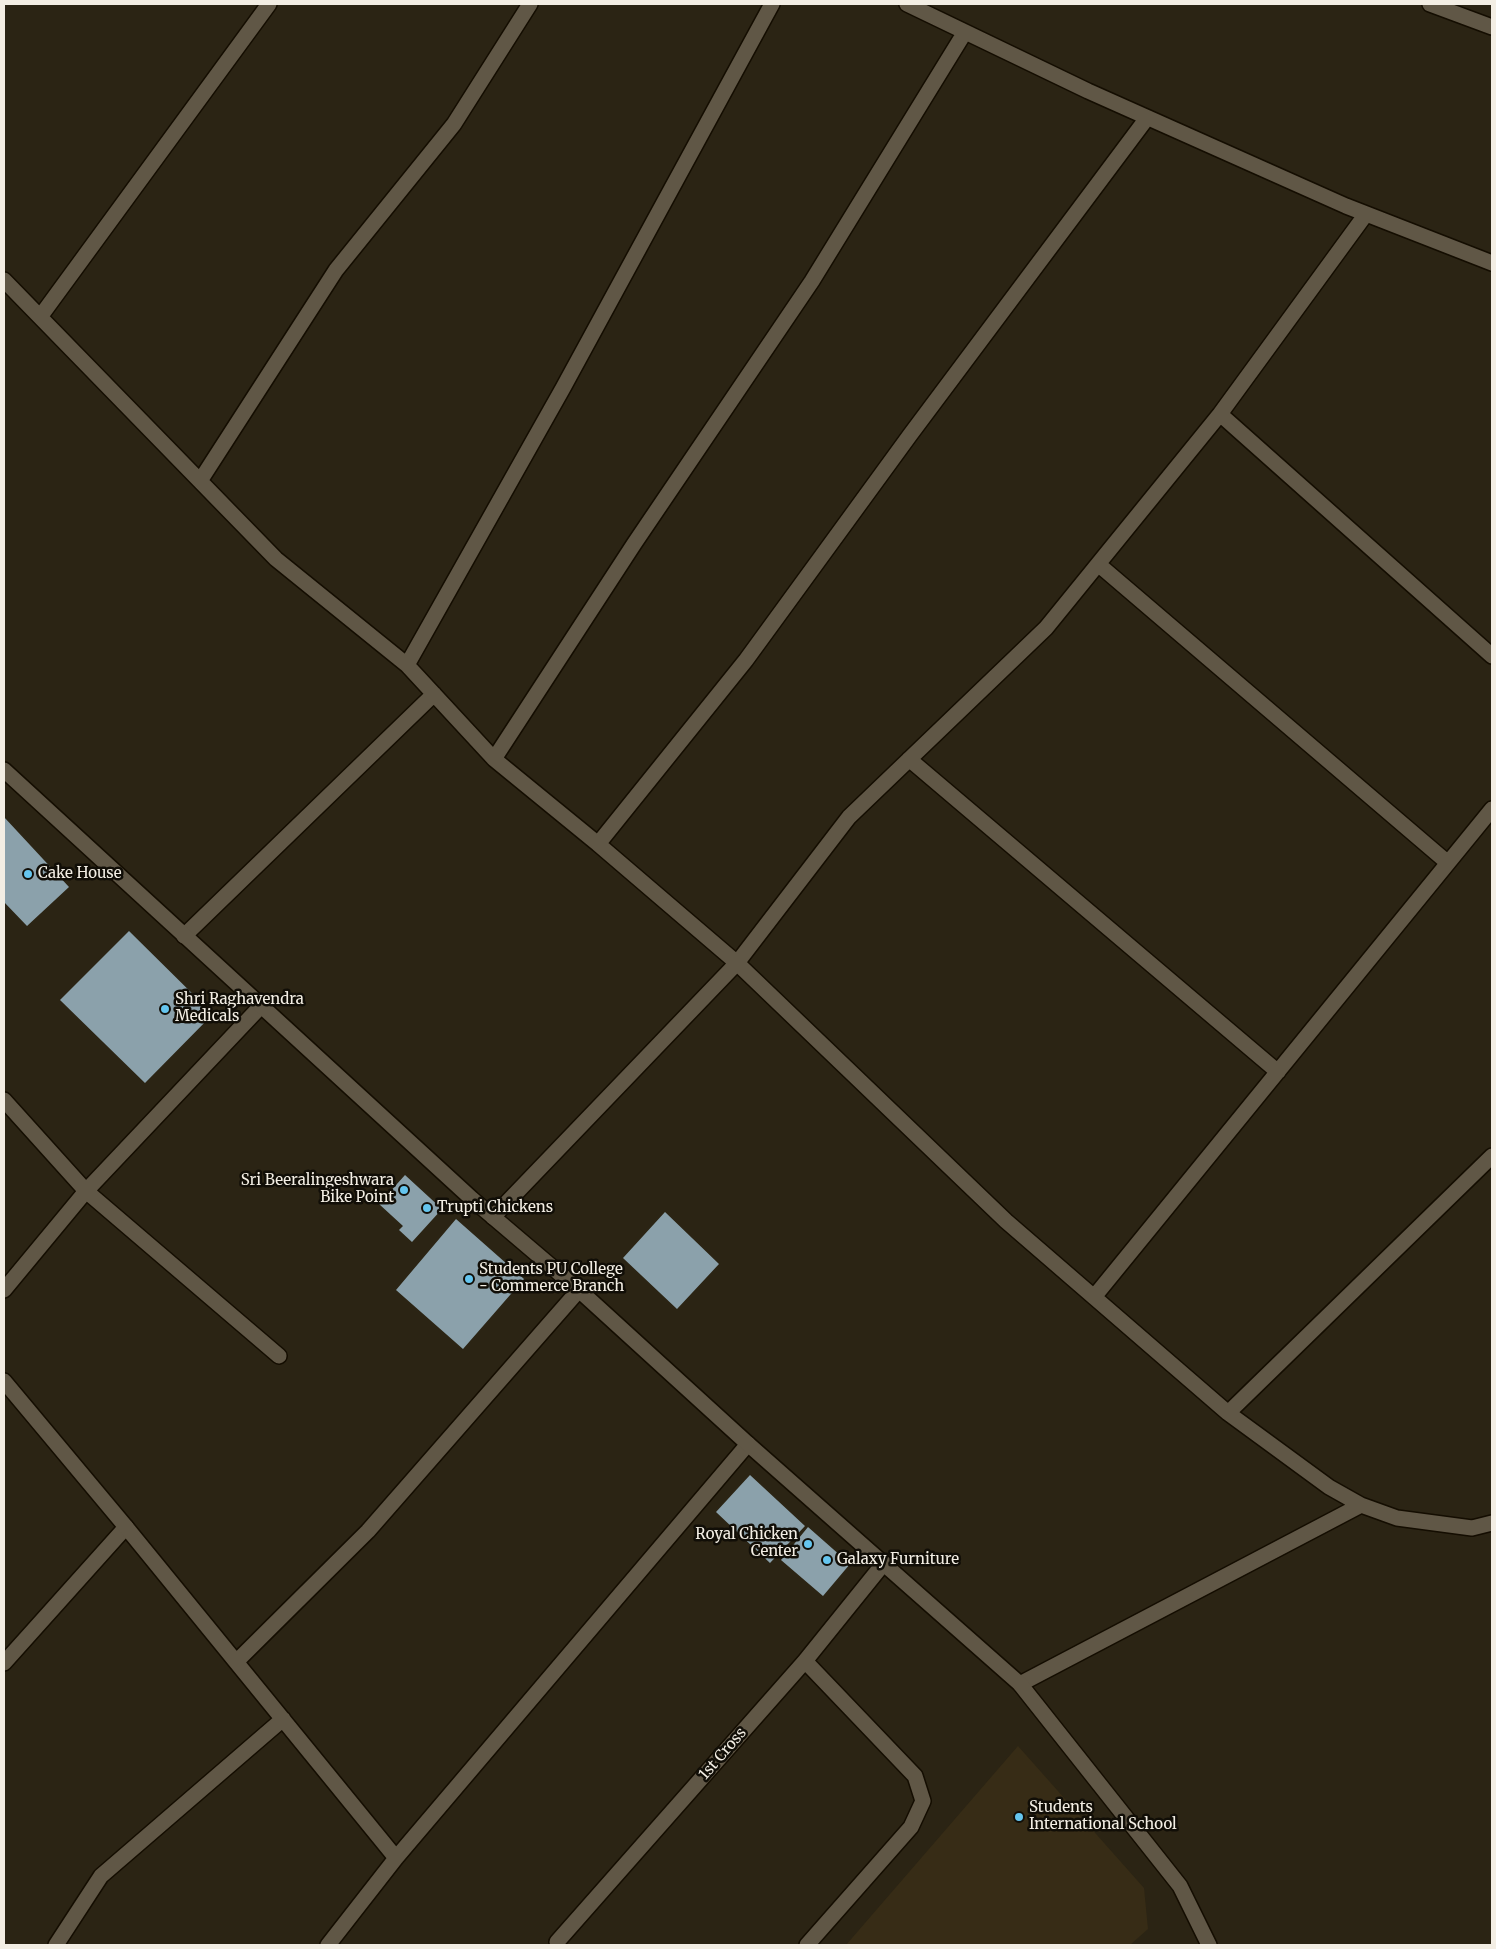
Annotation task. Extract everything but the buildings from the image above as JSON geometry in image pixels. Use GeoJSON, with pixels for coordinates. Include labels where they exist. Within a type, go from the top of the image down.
{"type":"FeatureCollection","features":[{"type":"Feature","properties":{"kind":"street"},"geometry":{"type":"LineString","coordinates":[[40,317],[269,4]]}},
{"type":"Feature","properties":{"kind":"street"},"geometry":{"type":"LineString","coordinates":[[200,481],[336,270],[454,124],[530,4]]}},
{"type":"Feature","properties":{"kind":"street"},"geometry":{"type":"LineString","coordinates":[[407,665],[582,353],[772,4]]}},
{"type":"Feature","properties":{"kind":"street"},"geometry":{"type":"LineString","coordinates":[[907,4],[1147,118],[1366,214],[1492,263]]}},
{"type":"Feature","properties":{"kind":"street"},"geometry":{"type":"LineString","coordinates":[[1430,4],[1492,27]]}},
{"type":"Feature","properties":{"kind":"street"},"geometry":{"type":"LineString","coordinates":[[494,759],[634,544],[812,281],[965,32]]}},
{"type":"Feature","properties":{"kind":"street"},"geometry":{"type":"LineString","coordinates":[[598,844],[746,660],[910,434],[1147,118]]}},
{"type":"Feature","properties":{"kind":"street"},"geometry":{"type":"LineString","coordinates":[[493,1217],[737,963],[849,817],[1046,628],[1220,414],[1366,214]]}},
{"type":"Feature","properties":{"kind":"street"},"geometry":{"type":"LineString","coordinates":[[4,280],[276,559],[407,665],[494,759],[598,844],[737,963],[1006,1221],[1228,1413],[1329,1487],[1361,1505],[1397,1518],[1472,1528],[1492,1523]]}},
{"type":"Feature","properties":{"kind":"street"},"geometry":{"type":"LineString","coordinates":[[1220,414],[1492,656]]}},
{"type":"Feature","properties":{"kind":"street"},"geometry":{"type":"LineString","coordinates":[[1098,564],[1448,863]]}},
{"type":"Feature","properties":{"kind":"street"},"geometry":{"type":"LineString","coordinates":[[184,936],[434,694]]}},
{"type":"Feature","properties":{"kind":"street"},"geometry":{"type":"LineString","coordinates":[[910,759],[1278,1072]]}},
{"type":"Feature","properties":{"kind":"street"},"geometry":{"type":"LineString","coordinates":[[4,770],[493,1217],[579,1290],[748,1444],[1020,1684],[1180,1886],[1209,1945]]}},
{"type":"Feature","properties":{"kind":"street"},"geometry":{"type":"LineString","coordinates":[[1094,1297],[1492,809]]}},
{"type":"Feature","properties":{"kind":"street"},"geometry":{"type":"LineString","coordinates":[[4,1290],[86,1191],[261,1006]]}},
{"type":"Feature","properties":{"kind":"street"},"geometry":{"type":"LineString","coordinates":[[4,1100],[86,1191],[278,1356]]}},
{"type":"Feature","properties":{"kind":"street"},"geometry":{"type":"LineString","coordinates":[[1228,1413],[1492,1156]]}},
{"type":"Feature","properties":{"kind":"street"},"geometry":{"type":"LineString","coordinates":[[236,1662],[368,1531],[579,1290]]}},
{"type":"Feature","properties":{"kind":"street"},"geometry":{"type":"LineString","coordinates":[[4,1381],[126,1527],[396,1858]]}},
{"type":"Feature","properties":{"kind":"street"},"geometry":{"type":"LineString","coordinates":[[328,1945],[396,1858],[748,1444]]}},
{"type":"Feature","properties":{"kind":"street"},"geometry":{"type":"LineString","coordinates":[[1020,1684],[1361,1505]]}},
{"type":"Feature","properties":{"kind":"street"},"geometry":{"type":"LineString","coordinates":[[4,1663],[126,1527]]}},
{"type":"Feature","properties":{"kind":"street","name":"1st Cross"},"geometry":{"type":"LineString","coordinates":[[557,1942],[806,1660],[884,1563]]}},
{"type":"Feature","properties":{"kind":"street"},"geometry":{"type":"LineString","coordinates":[[806,1660],[915,1776],[923,1801],[911,1827],[806,1945]]}},
{"type":"Feature","properties":{"kind":"street"},"geometry":{"type":"LineString","coordinates":[[56,1945],[101,1876],[283,1719]]}},
{"type":"Feature","properties":{"kind":"shaded area","name":"Students International School"},"geometry":{"type":"Polygon","coordinates":[[[1018,1746],[1144,1888],[1148,1929],[1130,1945],[846,1945],[1018,1746]]]}},
{"type":"Feature","properties":{"kind":"place","name":"Cake House"},"geometry":{"type":"Point","coordinates":[28,874]}},
{"type":"Feature","properties":{"kind":"place","name":"Shri Raghavendra Medicals"},"geometry":{"type":"Point","coordinates":[165,1009]}},
{"type":"Feature","properties":{"kind":"place","name":"Sri Beeralingeshwara Bike Point"},"geometry":{"type":"Point","coordinates":[404,1190]}},
{"type":"Feature","properties":{"kind":"place","name":"Trupti Chickens"},"geometry":{"type":"Point","coordinates":[427,1208]}},
{"type":"Feature","properties":{"kind":"place","name":"Students PU College - Commerce Branch"},"geometry":{"type":"Point","coordinates":[469,1279]}},
{"type":"Feature","properties":{"kind":"place","name":"Royal Chicken Center"},"geometry":{"type":"Point","coordinates":[808,1544]}},
{"type":"Feature","properties":{"kind":"place","name":"Galaxy Furniture"},"geometry":{"type":"Point","coordinates":[827,1560]}},
{"type":"Feature","properties":{"kind":"place","name":"Students International School"},"geometry":{"type":"Point","coordinates":[1019,1817]}}]}
